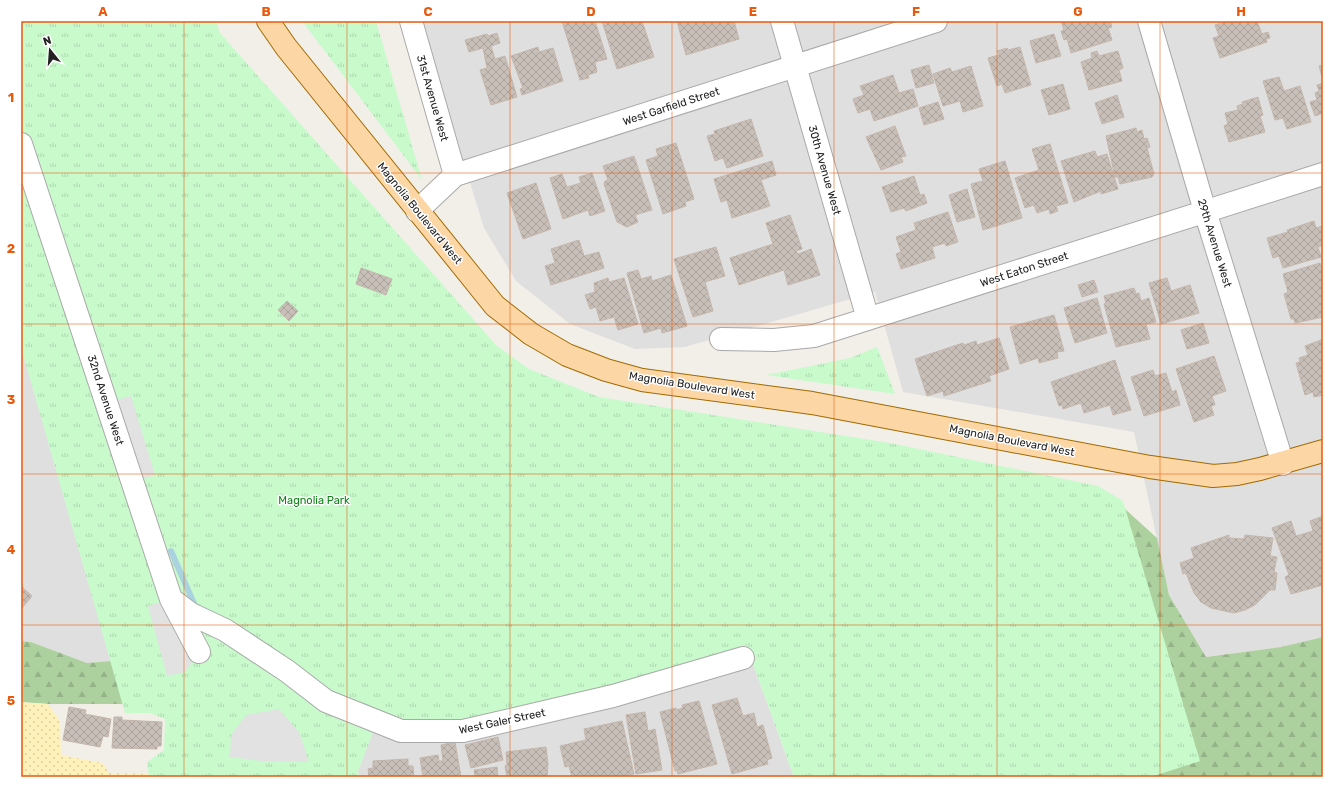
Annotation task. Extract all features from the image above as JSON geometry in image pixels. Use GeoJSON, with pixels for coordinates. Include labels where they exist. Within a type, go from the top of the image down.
{"type":"FeatureCollection","features":[{"type":"Feature","properties":{"kind":"main road","name":"Magnolia Boulevard West"},"geometry":{"type":"LineString","coordinates":[[268,21],[286,48],[495,306],[533,336],[567,355],[606,370],[642,380],[812,402],[1150,467],[1213,476],[1241,474],[1283,464]]}},
{"type":"Feature","properties":{"kind":"main road"},"geometry":{"type":"LineString","coordinates":[[1283,464],[1323,450]]}},
{"type":"Feature","properties":{"kind":"street","name":"31st Avenue West"},"geometry":{"type":"LineString","coordinates":[[411,21],[455,175]]}},
{"type":"Feature","properties":{"kind":"street","name":"30th Avenue West"},"geometry":{"type":"LineString","coordinates":[[782,21],[868,319]]}},
{"type":"Feature","properties":{"kind":"street","name":"West Garfield Street"},"geometry":{"type":"LineString","coordinates":[[417,211],[455,175],[936,21]]}},
{"type":"Feature","properties":{"kind":"street","name":"29th Avenue West"},"geometry":{"type":"LineString","coordinates":[[1149,21],[1204,211],[1283,464]]}},
{"type":"Feature","properties":{"kind":"street","name":"32nd Avenue West"},"geometry":{"type":"LineString","coordinates":[[21,144],[171,599],[200,652]]}},
{"type":"Feature","properties":{"kind":"street","name":"West Eaton Street"},"geometry":{"type":"LineString","coordinates":[[721,339],[774,340],[814,336],[1323,174]]}},
{"type":"Feature","properties":{"kind":"street","name":"West Galer Street"},"geometry":{"type":"LineString","coordinates":[[171,599],[191,614],[225,630],[287,671],[326,702],[401,731],[463,731],[613,696],[743,658]]}},
{"type":"Feature","properties":{"kind":"shaded area"},"geometry":{"type":"Polygon","coordinates":[[[420,21],[1323,21],[1323,637],[1281,647],[1206,657],[1169,595],[1134,432],[903,392],[875,292],[685,347],[635,349],[570,324],[516,281],[484,228],[420,21]]]}},
{"type":"Feature","properties":{"kind":"shaded area"},"geometry":{"type":"Polygon","coordinates":[[[21,347],[111,661],[87,663],[31,642],[21,641],[21,347]]]}},
{"type":"Feature","properties":{"kind":"shaded area"},"geometry":{"type":"Polygon","coordinates":[[[131,396],[155,475],[131,482],[107,403],[131,396]]]}},
{"type":"Feature","properties":{"kind":"shaded area"},"geometry":{"type":"Polygon","coordinates":[[[171,599],[199,652],[185,672],[167,676],[148,606],[171,599]]]}},
{"type":"Feature","properties":{"kind":"shaded area"},"geometry":{"type":"Polygon","coordinates":[[[746,645],[794,777],[359,777],[358,771],[373,732],[555,702],[746,645]]]}},
{"type":"Feature","properties":{"kind":"shaded area"},"geometry":{"type":"Polygon","coordinates":[[[279,709],[299,732],[309,762],[261,761],[230,757],[231,735],[246,715],[279,709]]]}},
{"type":"Feature","properties":{"kind":"green space","name":"Magnolia Park"},"geometry":{"type":"Polygon","coordinates":[[[21,21],[216,21],[220,33],[496,345],[529,369],[599,397],[890,443],[1098,486],[1123,501],[1200,761],[1151,777],[794,777],[746,645],[555,702],[487,717],[435,721],[373,732],[358,771],[359,777],[149,777],[147,762],[164,750],[165,719],[150,713],[125,713],[21,347],[21,21]]]}},
{"type":"Feature","properties":{"kind":"green space"},"geometry":{"type":"Polygon","coordinates":[[[302,21],[376,21],[422,180],[302,21]]]}},
{"type":"Feature","properties":{"kind":"green space"},"geometry":{"type":"Polygon","coordinates":[[[877,347],[895,394],[766,375],[850,358],[877,347]]]}},
{"type":"Feature","properties":{"kind":"green space"},"geometry":{"type":"Polygon","coordinates":[[[1125,509],[1157,538],[1169,595],[1206,657],[1281,647],[1323,637],[1323,777],[956,777],[1125,509]]]}},
{"type":"Feature","properties":{"kind":"green space"},"geometry":{"type":"Polygon","coordinates":[[[21,641],[31,642],[87,663],[111,661],[123,704],[48,704],[21,702],[21,641]]]}},
{"type":"Feature","properties":{"kind":"sand"},"geometry":{"type":"Polygon","coordinates":[[[21,702],[48,704],[60,721],[61,755],[103,763],[109,773],[149,774],[149,777],[21,777],[21,702]]]}},
{"type":"Feature","properties":{"kind":"building"},"geometry":{"type":"Polygon","coordinates":[[[562,21],[595,21],[607,59],[595,62],[597,72],[588,75],[589,78],[580,80],[562,21]]]}},
{"type":"Feature","properties":{"kind":"building"},"geometry":{"type":"Polygon","coordinates":[[[602,21],[642,21],[654,57],[617,69],[602,21]]]}},
{"type":"Feature","properties":{"kind":"building"},"geometry":{"type":"Polygon","coordinates":[[[677,21],[734,21],[739,39],[686,55],[677,21]]]}},
{"type":"Feature","properties":{"kind":"building"},"geometry":{"type":"Polygon","coordinates":[[[1061,21],[1110,21],[1112,27],[1108,28],[1112,40],[1071,53],[1067,39],[1064,40],[1061,31],[1064,30],[1061,21]]]}},
{"type":"Feature","properties":{"kind":"building"},"geometry":{"type":"Polygon","coordinates":[[[1228,21],[1257,21],[1262,34],[1268,32],[1270,38],[1266,39],[1267,42],[1220,58],[1213,38],[1219,36],[1215,25],[1228,21]]]}},
{"type":"Feature","properties":{"kind":"building"},"geometry":{"type":"Polygon","coordinates":[[[497,33],[500,43],[491,46],[495,59],[505,56],[517,97],[491,105],[480,70],[487,68],[483,48],[469,52],[465,40],[497,33]]]}},
{"type":"Feature","properties":{"kind":"building"},"geometry":{"type":"Polygon","coordinates":[[[1054,34],[1061,56],[1036,63],[1030,41],[1054,34]]]}},
{"type":"Feature","properties":{"kind":"building"},"geometry":{"type":"Polygon","coordinates":[[[538,47],[539,52],[553,48],[563,81],[522,95],[520,89],[523,88],[511,56],[538,47]]]}},
{"type":"Feature","properties":{"kind":"building"},"geometry":{"type":"Polygon","coordinates":[[[1020,47],[1031,85],[1005,93],[1002,84],[997,86],[988,58],[999,55],[997,51],[1007,48],[1008,50],[1020,47]]]}},
{"type":"Feature","properties":{"kind":"building"},"geometry":{"type":"Polygon","coordinates":[[[1097,51],[1099,56],[1118,51],[1123,68],[1119,70],[1122,81],[1089,90],[1081,62],[1092,58],[1091,53],[1097,51]]]}},
{"type":"Feature","properties":{"kind":"building"},"geometry":{"type":"Polygon","coordinates":[[[929,65],[934,83],[916,88],[911,70],[929,65]]]}},
{"type":"Feature","properties":{"kind":"building"},"geometry":{"type":"Polygon","coordinates":[[[1323,65],[1323,80],[1319,66],[1323,65]]]}},
{"type":"Feature","properties":{"kind":"building"},"geometry":{"type":"Polygon","coordinates":[[[971,66],[983,106],[963,112],[960,101],[943,106],[933,74],[950,68],[952,72],[971,66]]]}},
{"type":"Feature","properties":{"kind":"building"},"geometry":{"type":"Polygon","coordinates":[[[893,75],[899,93],[913,89],[918,106],[874,121],[870,109],[858,113],[853,99],[864,95],[860,86],[893,75]]]}},
{"type":"Feature","properties":{"kind":"building"},"geometry":{"type":"Polygon","coordinates":[[[1279,77],[1284,91],[1300,86],[1311,122],[1287,129],[1283,118],[1275,120],[1263,81],[1279,77]]]}},
{"type":"Feature","properties":{"kind":"building"},"geometry":{"type":"Polygon","coordinates":[[[1323,83],[1323,113],[1315,116],[1310,102],[1317,100],[1315,93],[1319,91],[1317,85],[1323,83]]]}},
{"type":"Feature","properties":{"kind":"building"},"geometry":{"type":"Polygon","coordinates":[[[1063,84],[1070,109],[1049,115],[1041,90],[1063,84]]]}},
{"type":"Feature","properties":{"kind":"building"},"geometry":{"type":"Polygon","coordinates":[[[1117,95],[1124,117],[1102,124],[1095,103],[1117,95]]]}},
{"type":"Feature","properties":{"kind":"building"},"geometry":{"type":"Polygon","coordinates":[[[1258,97],[1263,115],[1260,116],[1265,132],[1229,142],[1224,126],[1228,124],[1225,113],[1238,110],[1237,106],[1243,104],[1242,102],[1258,97]]]}},
{"type":"Feature","properties":{"kind":"building"},"geometry":{"type":"Polygon","coordinates":[[[938,102],[944,119],[924,125],[919,108],[938,102]]]}},
{"type":"Feature","properties":{"kind":"building"},"geometry":{"type":"Polygon","coordinates":[[[751,119],[763,156],[727,168],[723,158],[715,161],[707,136],[715,134],[714,131],[751,119]]]}},
{"type":"Feature","properties":{"kind":"building"},"geometry":{"type":"Polygon","coordinates":[[[895,126],[906,156],[901,157],[903,162],[881,170],[866,137],[895,126]]]}},
{"type":"Feature","properties":{"kind":"building"},"geometry":{"type":"Polygon","coordinates":[[[1136,128],[1137,132],[1142,130],[1144,139],[1147,138],[1150,147],[1147,148],[1154,174],[1152,177],[1120,184],[1118,177],[1115,177],[1106,136],[1136,128]]]}},
{"type":"Feature","properties":{"kind":"building"},"geometry":{"type":"Polygon","coordinates":[[[676,143],[694,199],[685,202],[686,206],[663,214],[646,160],[658,156],[656,149],[676,143]]]}},
{"type":"Feature","properties":{"kind":"building"},"geometry":{"type":"Polygon","coordinates":[[[1050,144],[1068,203],[1056,206],[1058,211],[1050,214],[1049,209],[1037,213],[1034,205],[1025,208],[1015,178],[1039,170],[1032,149],[1050,144]]]}},
{"type":"Feature","properties":{"kind":"building"},"geometry":{"type":"Polygon","coordinates":[[[1095,151],[1097,157],[1107,154],[1118,189],[1101,194],[1101,191],[1074,202],[1061,161],[1095,151]]]}},
{"type":"Feature","properties":{"kind":"building"},"geometry":{"type":"Polygon","coordinates":[[[634,156],[652,210],[635,215],[638,222],[627,227],[617,222],[604,184],[605,181],[608,180],[603,166],[634,156]]]}},
{"type":"Feature","properties":{"kind":"building"},"geometry":{"type":"Polygon","coordinates":[[[772,161],[776,175],[761,180],[770,206],[732,218],[727,200],[721,202],[714,179],[772,161]]]}},
{"type":"Feature","properties":{"kind":"building"},"geometry":{"type":"Polygon","coordinates":[[[1005,161],[1022,218],[983,230],[971,184],[983,181],[979,169],[1005,161]]]}},
{"type":"Feature","properties":{"kind":"building"},"geometry":{"type":"Polygon","coordinates":[[[592,173],[605,211],[590,216],[588,210],[563,219],[550,178],[562,174],[567,187],[581,183],[579,177],[592,173]]]}},
{"type":"Feature","properties":{"kind":"building"},"geometry":{"type":"Polygon","coordinates":[[[914,176],[920,195],[924,194],[927,203],[906,211],[904,208],[891,212],[882,187],[914,176]]]}},
{"type":"Feature","properties":{"kind":"building"},"geometry":{"type":"Polygon","coordinates":[[[536,183],[551,229],[523,239],[507,193],[536,183]]]}},
{"type":"Feature","properties":{"kind":"building"},"geometry":{"type":"Polygon","coordinates":[[[967,189],[975,217],[957,222],[949,195],[967,189]]]}},
{"type":"Feature","properties":{"kind":"building"},"geometry":{"type":"Polygon","coordinates":[[[948,212],[958,242],[946,246],[945,243],[932,247],[935,258],[901,269],[896,254],[901,252],[896,237],[916,230],[914,223],[948,212]]]}},
{"type":"Feature","properties":{"kind":"building"},"geometry":{"type":"Polygon","coordinates":[[[790,215],[802,249],[796,251],[798,254],[811,249],[820,275],[788,285],[784,270],[739,285],[730,258],[773,244],[766,223],[790,215]]]}},
{"type":"Feature","properties":{"kind":"building"},"geometry":{"type":"Polygon","coordinates":[[[1314,221],[1316,228],[1323,226],[1323,245],[1318,247],[1321,257],[1283,268],[1279,256],[1273,258],[1267,238],[1288,232],[1287,230],[1314,221]]]}},
{"type":"Feature","properties":{"kind":"building"},"geometry":{"type":"Polygon","coordinates":[[[579,240],[584,256],[599,252],[604,268],[551,285],[545,266],[555,263],[551,249],[579,240]]]}},
{"type":"Feature","properties":{"kind":"building"},"geometry":{"type":"Polygon","coordinates":[[[716,247],[725,276],[705,282],[713,311],[693,317],[674,259],[716,247]]]}},
{"type":"Feature","properties":{"kind":"building"},"geometry":{"type":"Polygon","coordinates":[[[1320,263],[1323,274],[1323,317],[1295,323],[1294,319],[1291,319],[1284,294],[1288,292],[1283,274],[1320,263]]]}},
{"type":"Feature","properties":{"kind":"building"},"geometry":{"type":"Polygon","coordinates":[[[361,268],[392,279],[386,295],[356,284],[361,268]]]}},
{"type":"Feature","properties":{"kind":"building"},"geometry":{"type":"Polygon","coordinates":[[[638,270],[641,279],[651,276],[652,281],[671,275],[687,326],[662,333],[661,328],[644,333],[627,273],[638,270]]]}},
{"type":"Feature","properties":{"kind":"building"},"geometry":{"type":"Polygon","coordinates":[[[608,278],[609,282],[624,278],[638,324],[618,330],[614,317],[600,321],[596,307],[590,309],[585,295],[595,292],[594,283],[608,278]]]}},
{"type":"Feature","properties":{"kind":"building"},"geometry":{"type":"Polygon","coordinates":[[[1167,278],[1171,291],[1190,285],[1199,313],[1161,324],[1149,283],[1167,278]]]}},
{"type":"Feature","properties":{"kind":"building"},"geometry":{"type":"Polygon","coordinates":[[[1094,280],[1098,292],[1082,297],[1078,285],[1094,280]]]}},
{"type":"Feature","properties":{"kind":"building"},"geometry":{"type":"Polygon","coordinates":[[[1134,288],[1136,294],[1139,293],[1141,301],[1149,298],[1156,322],[1146,324],[1150,339],[1116,347],[1104,304],[1106,303],[1104,296],[1134,288]]]}},
{"type":"Feature","properties":{"kind":"building"},"geometry":{"type":"Polygon","coordinates":[[[1097,298],[1107,333],[1075,343],[1064,308],[1097,298]]]}},
{"type":"Feature","properties":{"kind":"building"},"geometry":{"type":"Polygon","coordinates":[[[287,301],[298,311],[289,321],[278,310],[287,301]]]}},
{"type":"Feature","properties":{"kind":"building"},"geometry":{"type":"Polygon","coordinates":[[[1054,315],[1064,351],[1057,352],[1058,358],[1039,363],[1038,358],[1020,364],[1010,327],[1054,315]]]}},
{"type":"Feature","properties":{"kind":"building"},"geometry":{"type":"Polygon","coordinates":[[[1203,323],[1209,343],[1187,349],[1181,330],[1203,323]]]}},
{"type":"Feature","properties":{"kind":"building"},"geometry":{"type":"Polygon","coordinates":[[[999,338],[1009,369],[989,376],[991,381],[944,396],[943,391],[927,396],[915,359],[963,343],[964,345],[976,341],[977,345],[999,338]]]}},
{"type":"Feature","properties":{"kind":"building"},"geometry":{"type":"Polygon","coordinates":[[[1321,340],[1323,346],[1323,395],[1314,397],[1313,392],[1305,395],[1296,363],[1300,362],[1299,358],[1308,355],[1305,346],[1321,340]]]}},
{"type":"Feature","properties":{"kind":"building"},"geometry":{"type":"Polygon","coordinates":[[[1214,356],[1226,391],[1212,396],[1215,405],[1211,406],[1214,415],[1194,422],[1176,369],[1214,356]]]}},
{"type":"Feature","properties":{"kind":"building"},"geometry":{"type":"Polygon","coordinates":[[[1115,360],[1131,410],[1113,415],[1110,405],[1084,413],[1081,403],[1063,409],[1062,405],[1059,406],[1051,382],[1115,360]]]}},
{"type":"Feature","properties":{"kind":"building"},"geometry":{"type":"Polygon","coordinates":[[[1153,370],[1155,376],[1166,373],[1172,392],[1176,390],[1180,405],[1144,416],[1131,377],[1153,370]]]}},
{"type":"Feature","properties":{"kind":"building"},"geometry":{"type":"Polygon","coordinates":[[[1323,516],[1323,585],[1291,594],[1285,577],[1289,575],[1272,528],[1291,521],[1296,536],[1313,531],[1310,521],[1323,516]]]}},
{"type":"Feature","properties":{"kind":"building"},"geometry":{"type":"Polygon","coordinates":[[[1229,535],[1229,538],[1244,539],[1245,535],[1273,538],[1270,556],[1277,557],[1274,572],[1277,573],[1275,590],[1270,590],[1255,605],[1234,613],[1211,608],[1201,602],[1194,593],[1186,573],[1183,574],[1180,563],[1194,558],[1191,548],[1229,535]]]}},
{"type":"Feature","properties":{"kind":"building"},"geometry":{"type":"Polygon","coordinates":[[[21,582],[23,588],[32,596],[22,608],[21,582]]]}},
{"type":"Feature","properties":{"kind":"building"},"geometry":{"type":"Polygon","coordinates":[[[737,698],[743,716],[754,713],[757,727],[763,725],[772,758],[767,760],[768,764],[732,774],[712,705],[737,698]]]}},
{"type":"Feature","properties":{"kind":"building"},"geometry":{"type":"Polygon","coordinates":[[[699,701],[717,764],[678,774],[677,770],[675,771],[660,712],[676,708],[676,710],[683,708],[682,705],[699,701]]]}},
{"type":"Feature","properties":{"kind":"building"},"geometry":{"type":"Polygon","coordinates":[[[69,707],[86,710],[85,714],[111,719],[108,737],[103,736],[100,747],[63,740],[69,707]]]}},
{"type":"Feature","properties":{"kind":"building"},"geometry":{"type":"Polygon","coordinates":[[[645,712],[648,731],[655,729],[662,770],[636,774],[626,715],[645,712]]]}},
{"type":"Feature","properties":{"kind":"building"},"geometry":{"type":"Polygon","coordinates":[[[114,717],[122,717],[122,720],[162,722],[161,746],[157,746],[157,749],[112,748],[114,717]]]}},
{"type":"Feature","properties":{"kind":"building"},"geometry":{"type":"Polygon","coordinates":[[[622,721],[634,774],[620,777],[572,777],[569,766],[565,767],[560,746],[586,740],[584,729],[622,721]]]}},
{"type":"Feature","properties":{"kind":"building"},"geometry":{"type":"Polygon","coordinates":[[[498,737],[503,760],[471,768],[465,745],[498,737]]]}},
{"type":"Feature","properties":{"kind":"building"},"geometry":{"type":"Polygon","coordinates":[[[455,742],[461,777],[423,777],[420,758],[438,755],[439,761],[443,761],[441,745],[455,742]]]}},
{"type":"Feature","properties":{"kind":"building"},"geometry":{"type":"Polygon","coordinates":[[[546,747],[548,764],[547,777],[507,777],[505,766],[507,765],[506,752],[546,747]]]}},
{"type":"Feature","properties":{"kind":"building"},"geometry":{"type":"Polygon","coordinates":[[[408,759],[408,766],[413,766],[414,777],[369,777],[368,769],[373,768],[373,761],[408,759]]]}},
{"type":"Feature","properties":{"kind":"building"},"geometry":{"type":"Polygon","coordinates":[[[497,767],[498,777],[475,777],[474,770],[497,767]]]}},
{"type":"Feature","properties":{"kind":"waterway"},"geometry":{"type":"LineString","coordinates":[[171,551],[195,606]]}}]}
